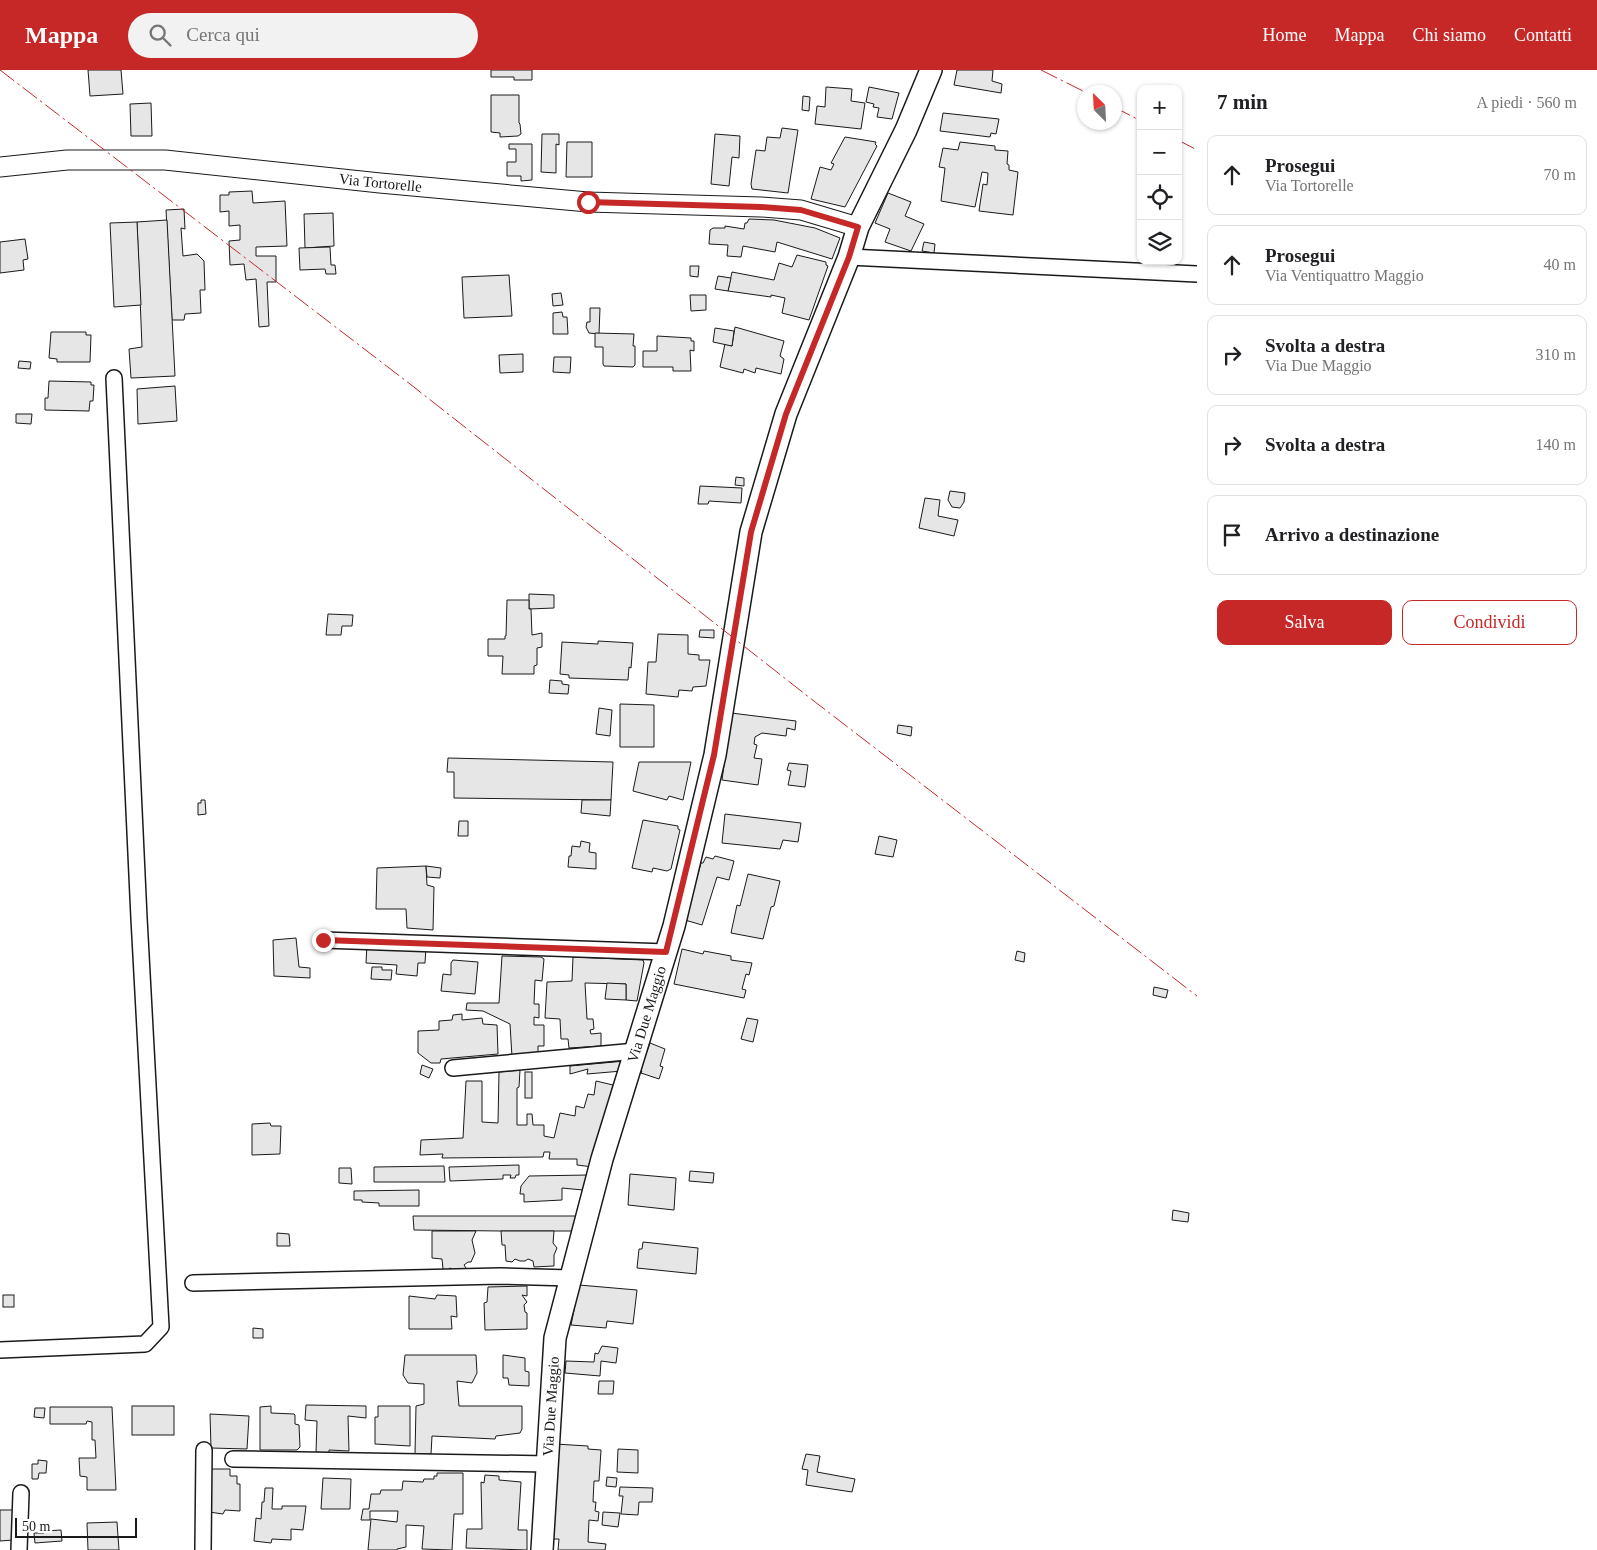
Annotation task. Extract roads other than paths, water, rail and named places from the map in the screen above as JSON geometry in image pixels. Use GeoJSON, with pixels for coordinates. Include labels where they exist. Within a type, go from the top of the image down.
{"type":"FeatureCollection","features":[{"type":"Feature","properties":{"kind":"main road","name":"Via Due Maggio"},"geometry":{"type":"LineString","coordinates":[[542,1550],[555,1338],[602,1159],[666,952],[714,755],[751,532],[786,414],[849,257],[858,227],[906,130],[931,70]]}},
{"type":"Feature","properties":{"kind":"street","name":"Via Tortorelle"},"geometry":{"type":"LineString","coordinates":[[0,167],[67,160],[165,160],[390,184],[588,202],[801,210],[858,227]]}},
{"type":"Feature","properties":{"kind":"street"},"geometry":{"type":"LineString","coordinates":[[849,257],[1197,274]]}},
{"type":"Feature","properties":{"kind":"street"},"geometry":{"type":"LineString","coordinates":[[0,1350],[145,1344],[161,1327],[139,918],[114,378]]}},
{"type":"Feature","properties":{"kind":"street"},"geometry":{"type":"LineString","coordinates":[[323,940],[666,952]]}},
{"type":"Feature","properties":{"kind":"street"},"geometry":{"type":"LineString","coordinates":[[453,1068],[636,1052]]}},
{"type":"Feature","properties":{"kind":"street"},"geometry":{"type":"LineString","coordinates":[[193,1283],[500,1276],[571,1278]]}},
{"type":"Feature","properties":{"kind":"street"},"geometry":{"type":"LineString","coordinates":[[203,1550],[204,1450]]}},
{"type":"Feature","properties":{"kind":"street"},"geometry":{"type":"LineString","coordinates":[[233,1459],[548,1464]]}},
{"type":"Feature","properties":{"kind":"street"},"geometry":{"type":"LineString","coordinates":[[19,1550],[21,1493]]}}]}
